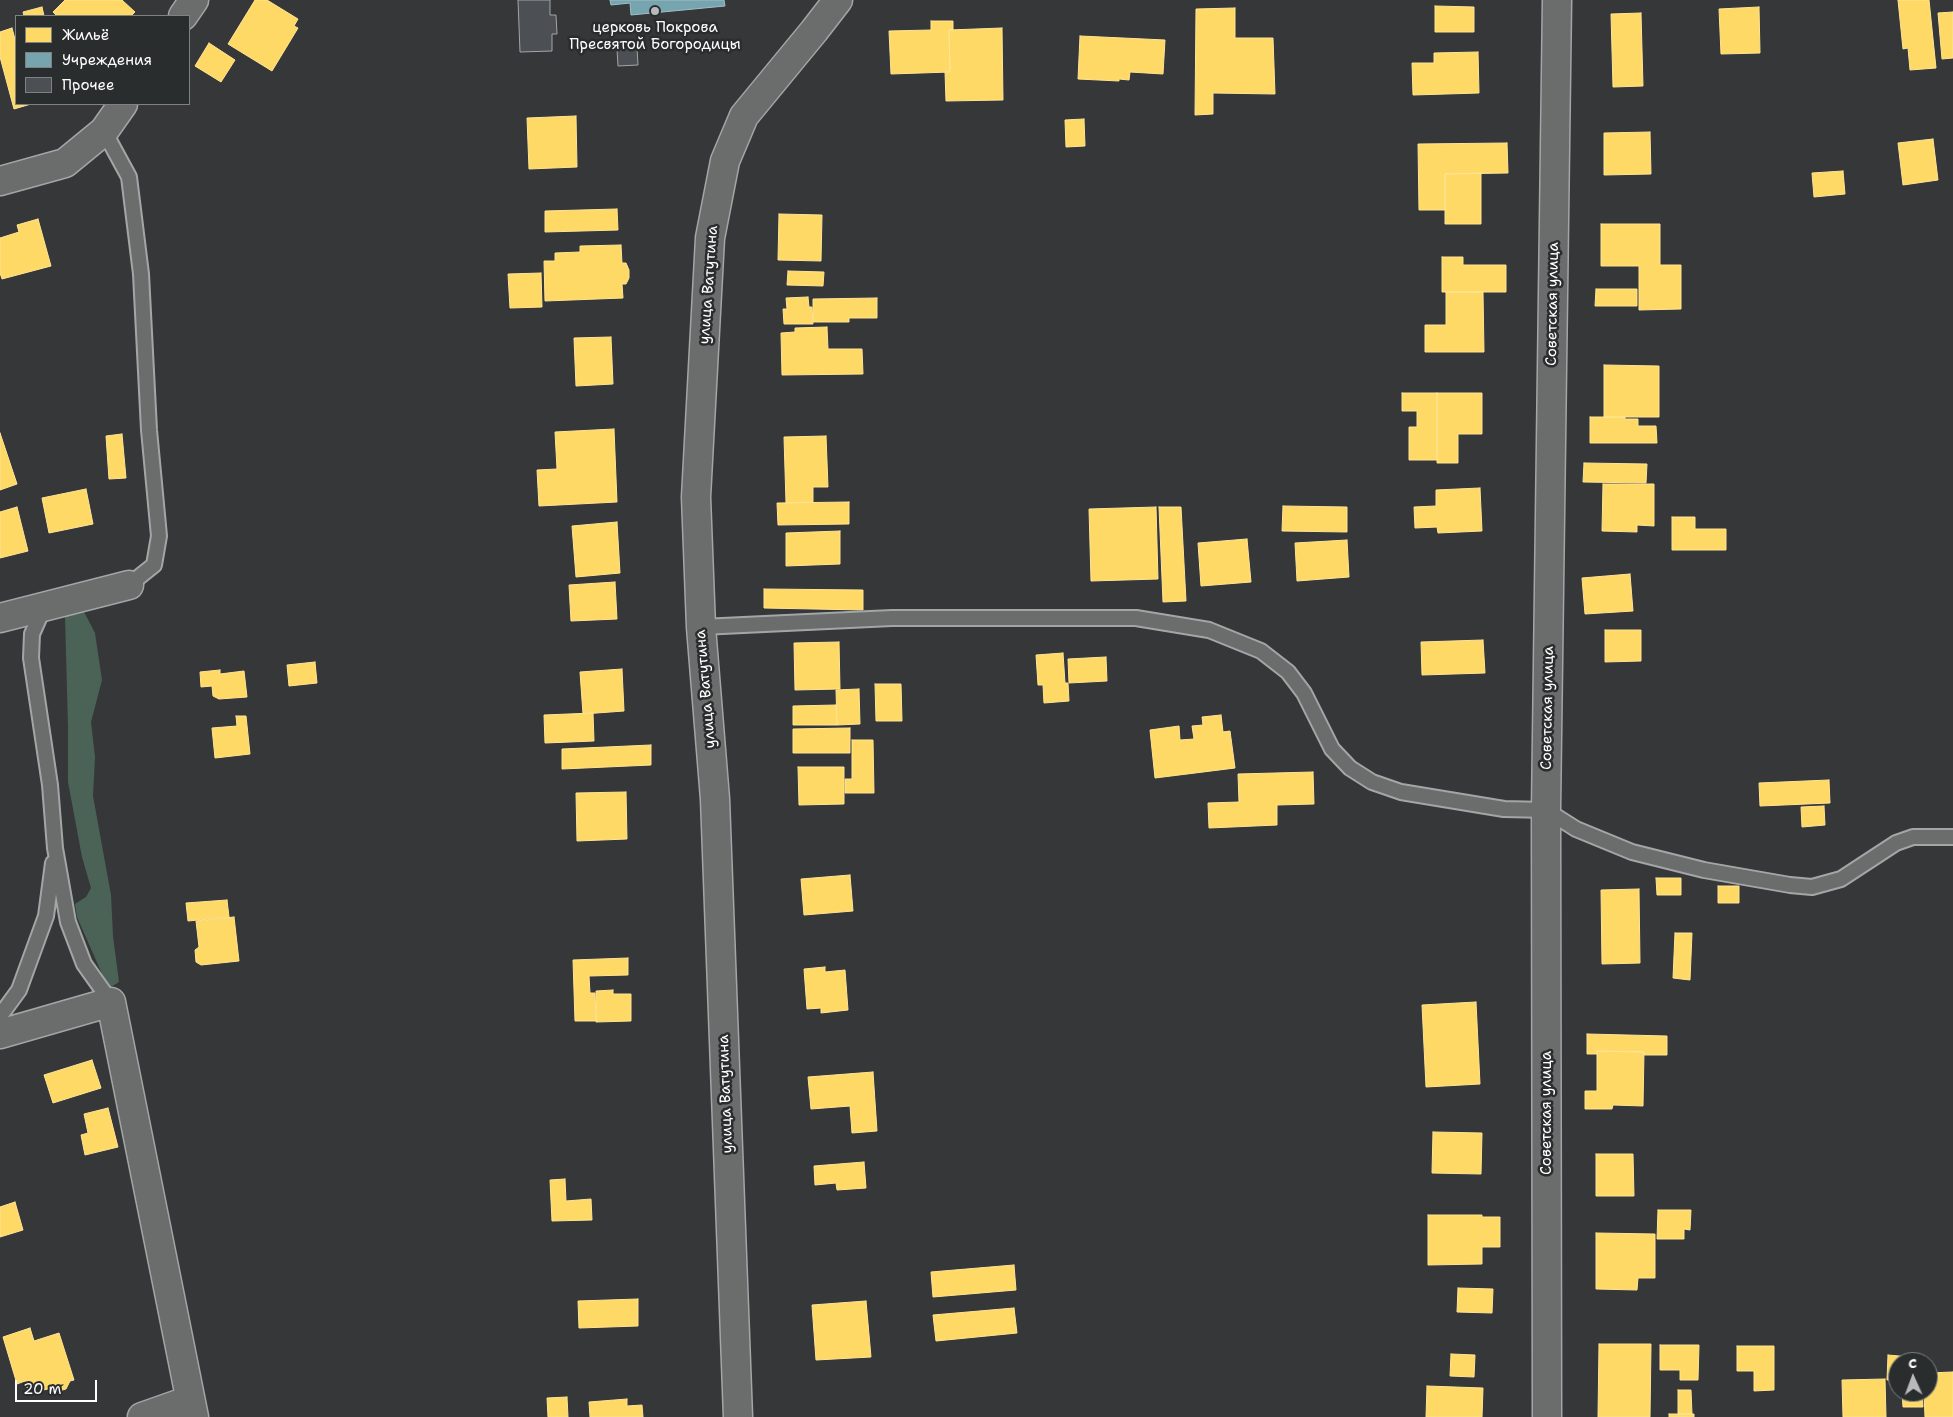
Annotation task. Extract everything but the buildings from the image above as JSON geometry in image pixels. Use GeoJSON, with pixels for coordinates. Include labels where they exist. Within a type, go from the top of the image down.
{"type":"FeatureCollection","features":[{"type":"Feature","properties":{"kind":"street"},"geometry":{"type":"LineString","coordinates":[[184,15],[194,0]]}},
{"type":"Feature","properties":{"kind":"street","name":"улица Ватутина"},"geometry":{"type":"LineString","coordinates":[[738,1417],[715,799],[701,627],[696,498],[710,238],[725,161],[744,116],[838,0]]}},
{"type":"Feature","properties":{"kind":"street","name":"Советская улица"},"geometry":{"type":"LineString","coordinates":[[1548,1417],[1546,810],[1557,0]]}},
{"type":"Feature","properties":{"kind":"street"},"geometry":{"type":"LineString","coordinates":[[0,181],[65,162],[104,130],[122,105]]}},
{"type":"Feature","properties":{"kind":"street"},"geometry":{"type":"LineString","coordinates":[[0,618],[129,585]]}},
{"type":"Feature","properties":{"kind":"street"},"geometry":{"type":"LineString","coordinates":[[0,1034],[111,1002],[192,1408],[142,1417]]}},
{"type":"Feature","properties":{"kind":"lane"},"geometry":{"type":"LineString","coordinates":[[104,130],[128,177],[141,274],[149,430],[159,536],[154,565],[129,585]]}},
{"type":"Feature","properties":{"kind":"lane"},"geometry":{"type":"LineString","coordinates":[[44,606],[32,634],[31,658],[50,785],[55,848],[68,922],[84,964],[111,1002]]}},
{"type":"Feature","properties":{"kind":"lane"},"geometry":{"type":"LineString","coordinates":[[701,627],[892,618],[1136,618],[1209,630],[1261,651],[1288,672],[1304,693],[1332,748],[1350,768],[1372,782],[1401,792],[1464,804],[1504,809],[1546,810],[1576,829],[1632,852],[1704,870],[1812,887],[1841,879],[1896,843],[1913,837],[1953,837]]}},
{"type":"Feature","properties":{"kind":"lane"},"geometry":{"type":"LineString","coordinates":[[0,1016],[19,990],[46,916],[55,848]]}},
{"type":"Feature","properties":{"kind":"green space"},"geometry":{"type":"Polygon","coordinates":[[[73,606],[82,608],[95,633],[102,680],[91,722],[95,757],[93,796],[111,895],[113,936],[119,982],[111,987],[103,976],[77,917],[75,904],[86,897],[91,888],[82,857],[68,782],[65,616],[73,606]]]}},
{"type":"Feature","properties":{"kind":"place","name":"церковь Покрова Пресвятой Богородицы"},"geometry":{"type":"Point","coordinates":[655,11]}}]}
